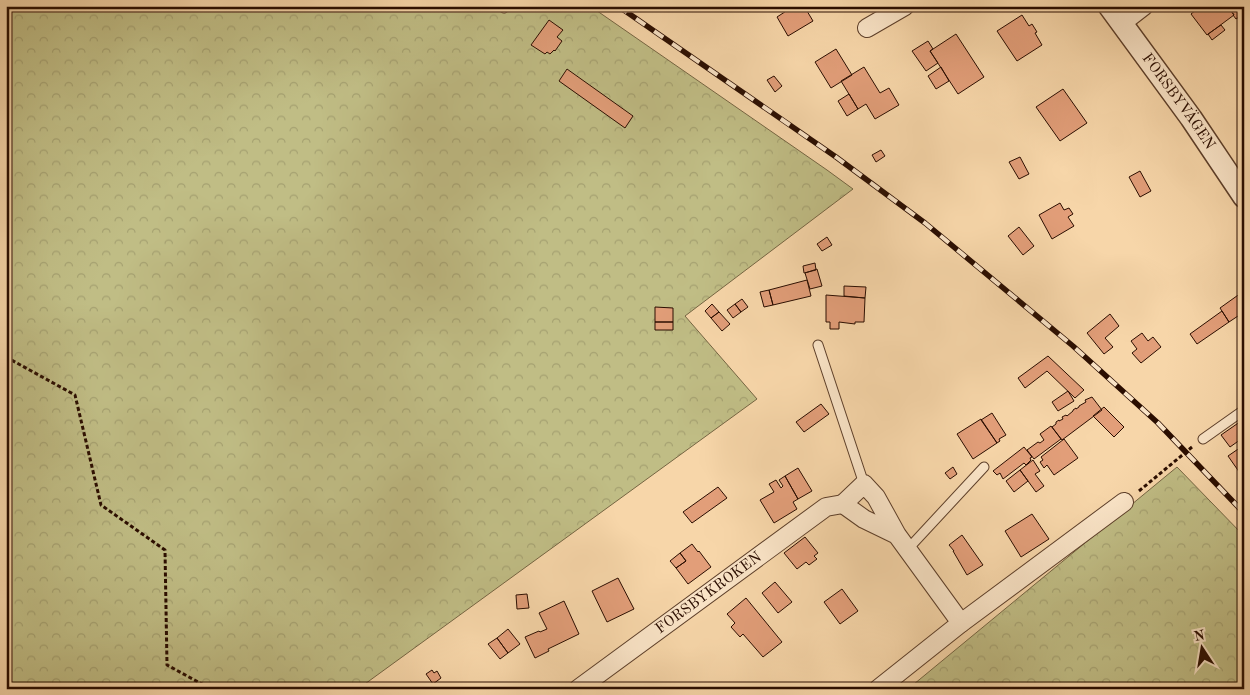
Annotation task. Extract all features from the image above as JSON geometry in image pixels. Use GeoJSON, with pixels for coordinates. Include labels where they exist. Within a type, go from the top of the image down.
{"type":"FeatureCollection","features":[{"type":"Feature","properties":{"kind":"street"},"geometry":{"type":"LineString","coordinates":[[867,28],[905,6]]}},
{"type":"Feature","properties":{"kind":"street"},"geometry":{"type":"LineString","coordinates":[[1116,14],[1144,6]]}},
{"type":"Feature","properties":{"kind":"street","name":"FORSBYVÄGEN"},"geometry":{"type":"LineString","coordinates":[[1116,14],[1191,118],[1244,197]]}},
{"type":"Feature","properties":{"kind":"street"},"geometry":{"type":"LineString","coordinates":[[864,484],[876,497],[907,550],[961,623]]}},
{"type":"Feature","properties":{"kind":"street","name":"FORSBYKROKEN"},"geometry":{"type":"LineString","coordinates":[[578,689],[826,507],[842,504],[864,484]]}},
{"type":"Feature","properties":{"kind":"street"},"geometry":{"type":"LineString","coordinates":[[878,689],[961,623],[1124,502]]}},
{"type":"Feature","properties":{"kind":"street"},"geometry":{"type":"LineString","coordinates":[[842,504],[864,519],[897,535]]}},
{"type":"Feature","properties":{"kind":"lane"},"geometry":{"type":"LineString","coordinates":[[818,345],[864,484]]}},
{"type":"Feature","properties":{"kind":"lane"},"geometry":{"type":"LineString","coordinates":[[1203,439],[1244,410]]}},
{"type":"Feature","properties":{"kind":"lane"},"geometry":{"type":"LineString","coordinates":[[907,550],[984,466]]}},
{"type":"Feature","properties":{"kind":"path"},"geometry":{"type":"LineString","coordinates":[[6,357],[75,394],[101,505],[165,550],[167,665],[211,689]]}},
{"type":"Feature","properties":{"kind":"path"},"geometry":{"type":"LineString","coordinates":[[1124,502],[1203,439]]}},
{"type":"Feature","properties":{"kind":"green space"},"geometry":{"type":"Polygon","coordinates":[[[6,6],[590,6],[853,189],[685,316],[757,399],[358,689],[6,689],[6,6]]]}},
{"type":"Feature","properties":{"kind":"green space"},"geometry":{"type":"Polygon","coordinates":[[[1177,467],[1244,536],[1244,689],[908,689],[1177,467]]]}},
{"type":"Feature","properties":{"kind":"building"},"geometry":{"type":"Polygon","coordinates":[[[794,6],[804,6],[813,21],[788,36],[777,17],[794,6]]]}},
{"type":"Feature","properties":{"kind":"building"},"geometry":{"type":"Polygon","coordinates":[[[1201,6],[1228,6],[1234,15],[1207,35],[1191,14],[1201,6]]]}},
{"type":"Feature","properties":{"kind":"building"},"geometry":{"type":"Polygon","coordinates":[[[1244,6],[1244,24],[1239,17],[1236,19],[1228,7],[1244,6]]]}},
{"type":"Feature","properties":{"kind":"building"},"geometry":{"type":"Polygon","coordinates":[[[1022,15],[1029,26],[1032,24],[1042,45],[1017,61],[997,31],[1022,15]]]}},
{"type":"Feature","properties":{"kind":"building"},"geometry":{"type":"Polygon","coordinates":[[[549,20],[563,30],[557,37],[562,41],[555,51],[545,54],[531,45],[549,20]]]}},
{"type":"Feature","properties":{"kind":"building"},"geometry":{"type":"Polygon","coordinates":[[[1221,25],[1225,30],[1212,40],[1208,34],[1221,25]]]}},
{"type":"Feature","properties":{"kind":"building"},"geometry":{"type":"Polygon","coordinates":[[[956,34],[984,77],[958,94],[930,51],[956,34]]]}},
{"type":"Feature","properties":{"kind":"building"},"geometry":{"type":"Polygon","coordinates":[[[928,41],[933,49],[930,51],[938,63],[926,71],[912,51],[928,41]]]}},
{"type":"Feature","properties":{"kind":"building"},"geometry":{"type":"Polygon","coordinates":[[[836,49],[852,75],[831,88],[815,62],[836,49]]]}},
{"type":"Feature","properties":{"kind":"building"},"geometry":{"type":"Polygon","coordinates":[[[864,67],[880,93],[889,88],[899,105],[875,119],[866,104],[858,109],[841,81],[864,67]]]}},
{"type":"Feature","properties":{"kind":"building"},"geometry":{"type":"Polygon","coordinates":[[[941,67],[949,81],[936,89],[928,76],[941,67]]]}},
{"type":"Feature","properties":{"kind":"building"},"geometry":{"type":"Polygon","coordinates":[[[567,69],[633,116],[625,128],[559,81],[567,69]]]}},
{"type":"Feature","properties":{"kind":"building"},"geometry":{"type":"Polygon","coordinates":[[[774,76],[782,86],[775,92],[767,80],[774,76]]]}},
{"type":"Feature","properties":{"kind":"building"},"geometry":{"type":"Polygon","coordinates":[[[1063,89],[1087,123],[1060,141],[1036,107],[1063,89]]]}},
{"type":"Feature","properties":{"kind":"building"},"geometry":{"type":"Polygon","coordinates":[[[849,94],[858,109],[847,116],[838,101],[849,94]]]}},
{"type":"Feature","properties":{"kind":"building"},"geometry":{"type":"Polygon","coordinates":[[[881,150],[885,156],[876,162],[872,155],[881,150]]]}},
{"type":"Feature","properties":{"kind":"building"},"geometry":{"type":"Polygon","coordinates":[[[1020,157],[1029,174],[1019,179],[1009,162],[1020,157]]]}},
{"type":"Feature","properties":{"kind":"building"},"geometry":{"type":"Polygon","coordinates":[[[1140,171],[1151,191],[1140,197],[1129,177],[1140,171]]]}},
{"type":"Feature","properties":{"kind":"building"},"geometry":{"type":"Polygon","coordinates":[[[1060,203],[1064,210],[1069,208],[1073,214],[1068,217],[1074,226],[1052,239],[1039,215],[1060,203]]]}},
{"type":"Feature","properties":{"kind":"building"},"geometry":{"type":"Polygon","coordinates":[[[1019,227],[1034,246],[1023,255],[1008,236],[1019,227]]]}},
{"type":"Feature","properties":{"kind":"building"},"geometry":{"type":"Polygon","coordinates":[[[827,237],[832,245],[822,251],[817,244],[827,237]]]}},
{"type":"Feature","properties":{"kind":"building"},"geometry":{"type":"Polygon","coordinates":[[[815,263],[816,270],[804,273],[803,266],[815,263]]]}},
{"type":"Feature","properties":{"kind":"building"},"geometry":{"type":"Polygon","coordinates":[[[817,269],[822,286],[810,289],[805,273],[817,269]]]}},
{"type":"Feature","properties":{"kind":"building"},"geometry":{"type":"Polygon","coordinates":[[[807,280],[811,296],[773,305],[769,290],[807,280]]]}},
{"type":"Feature","properties":{"kind":"building"},"geometry":{"type":"Polygon","coordinates":[[[844,286],[866,287],[865,298],[844,296],[844,286]]]}},
{"type":"Feature","properties":{"kind":"building"},"geometry":{"type":"Polygon","coordinates":[[[769,290],[773,305],[764,307],[760,292],[769,290]]]}},
{"type":"Feature","properties":{"kind":"building"},"geometry":{"type":"Polygon","coordinates":[[[1241,293],[1244,298],[1244,312],[1229,322],[1220,308],[1241,293]]]}},
{"type":"Feature","properties":{"kind":"building"},"geometry":{"type":"Polygon","coordinates":[[[826,295],[865,298],[864,322],[855,322],[855,324],[839,322],[839,329],[830,329],[830,322],[826,322],[826,295]]]}},
{"type":"Feature","properties":{"kind":"building"},"geometry":{"type":"Polygon","coordinates":[[[742,299],[748,307],[741,312],[735,304],[742,299]]]}},
{"type":"Feature","properties":{"kind":"building"},"geometry":{"type":"Polygon","coordinates":[[[712,304],[719,312],[711,318],[705,311],[712,304]]]}},
{"type":"Feature","properties":{"kind":"building"},"geometry":{"type":"Polygon","coordinates":[[[735,304],[741,312],[733,318],[727,310],[735,304]]]}},
{"type":"Feature","properties":{"kind":"building"},"geometry":{"type":"Polygon","coordinates":[[[655,307],[673,308],[673,322],[655,322],[655,307]]]}},
{"type":"Feature","properties":{"kind":"building"},"geometry":{"type":"Polygon","coordinates":[[[1222,311],[1229,322],[1197,344],[1190,334],[1222,311]]]}},
{"type":"Feature","properties":{"kind":"building"},"geometry":{"type":"Polygon","coordinates":[[[719,312],[730,324],[722,331],[711,318],[719,312]]]}},
{"type":"Feature","properties":{"kind":"building"},"geometry":{"type":"Polygon","coordinates":[[[1110,314],[1119,326],[1105,338],[1113,347],[1104,354],[1087,333],[1110,314]]]}},
{"type":"Feature","properties":{"kind":"building"},"geometry":{"type":"Polygon","coordinates":[[[655,322],[673,322],[673,330],[655,330],[655,322]]]}},
{"type":"Feature","properties":{"kind":"building"},"geometry":{"type":"Polygon","coordinates":[[[1142,333],[1148,341],[1153,337],[1161,347],[1141,363],[1132,353],[1137,349],[1131,341],[1142,333]]]}},
{"type":"Feature","properties":{"kind":"building"},"geometry":{"type":"Polygon","coordinates":[[[1048,356],[1084,390],[1075,398],[1047,371],[1025,388],[1018,378],[1048,356]]]}},
{"type":"Feature","properties":{"kind":"building"},"geometry":{"type":"Polygon","coordinates":[[[1068,391],[1074,401],[1058,411],[1052,402],[1068,391]]]}},
{"type":"Feature","properties":{"kind":"building"},"geometry":{"type":"Polygon","coordinates":[[[1092,397],[1102,410],[1062,440],[1052,427],[1056,422],[1063,419],[1062,417],[1067,416],[1086,402],[1085,400],[1092,397]]]}},
{"type":"Feature","properties":{"kind":"building"},"geometry":{"type":"Polygon","coordinates":[[[821,404],[829,414],[804,432],[796,422],[821,404]]]}},
{"type":"Feature","properties":{"kind":"building"},"geometry":{"type":"Polygon","coordinates":[[[1104,407],[1124,427],[1114,437],[1093,416],[1104,407]]]}},
{"type":"Feature","properties":{"kind":"building"},"geometry":{"type":"Polygon","coordinates":[[[992,413],[1006,435],[999,439],[1000,441],[997,443],[981,420],[992,413]]]}},
{"type":"Feature","properties":{"kind":"building"},"geometry":{"type":"Polygon","coordinates":[[[981,419],[997,443],[973,459],[957,434],[981,419]]]}},
{"type":"Feature","properties":{"kind":"building"},"geometry":{"type":"Polygon","coordinates":[[[1244,419],[1244,437],[1230,447],[1221,435],[1244,419]]]}},
{"type":"Feature","properties":{"kind":"building"},"geometry":{"type":"Polygon","coordinates":[[[1051,426],[1061,439],[1034,459],[1027,450],[1044,440],[1040,434],[1051,426]]]}},
{"type":"Feature","properties":{"kind":"building"},"geometry":{"type":"Polygon","coordinates":[[[1064,439],[1078,458],[1054,475],[1047,465],[1044,468],[1040,462],[1043,460],[1041,457],[1064,439]]]}},
{"type":"Feature","properties":{"kind":"building"},"geometry":{"type":"Polygon","coordinates":[[[1244,445],[1244,474],[1242,476],[1228,456],[1244,445]]]}},
{"type":"Feature","properties":{"kind":"building"},"geometry":{"type":"Polygon","coordinates":[[[1024,447],[1032,457],[1026,465],[1024,463],[1003,479],[1000,473],[997,475],[993,471],[1024,447]]]}},
{"type":"Feature","properties":{"kind":"building"},"geometry":{"type":"Polygon","coordinates":[[[1033,460],[1040,471],[1035,474],[1044,486],[1036,492],[1020,470],[1033,460]]]}},
{"type":"Feature","properties":{"kind":"building"},"geometry":{"type":"Polygon","coordinates":[[[953,467],[957,474],[950,479],[945,473],[953,467]]]}},
{"type":"Feature","properties":{"kind":"building"},"geometry":{"type":"Polygon","coordinates":[[[798,468],[812,491],[798,499],[785,476],[798,468]]]}},
{"type":"Feature","properties":{"kind":"building"},"geometry":{"type":"Polygon","coordinates":[[[1020,470],[1028,481],[1014,492],[1006,481],[1020,470]]]}},
{"type":"Feature","properties":{"kind":"building"},"geometry":{"type":"Polygon","coordinates":[[[785,476],[798,499],[793,502],[797,509],[774,523],[760,500],[774,492],[769,484],[776,480],[781,488],[783,486],[779,480],[785,476]]]}},
{"type":"Feature","properties":{"kind":"building"},"geometry":{"type":"Polygon","coordinates":[[[718,487],[727,498],[692,523],[683,512],[718,487]]]}},
{"type":"Feature","properties":{"kind":"building"},"geometry":{"type":"Polygon","coordinates":[[[1032,514],[1049,539],[1021,557],[1005,531],[1032,514]]]}},
{"type":"Feature","properties":{"kind":"building"},"geometry":{"type":"Polygon","coordinates":[[[962,535],[983,565],[967,575],[949,545],[962,535]]]}},
{"type":"Feature","properties":{"kind":"building"},"geometry":{"type":"Polygon","coordinates":[[[805,537],[818,553],[814,556],[817,559],[809,565],[806,562],[797,569],[784,553],[805,537]]]}},
{"type":"Feature","properties":{"kind":"building"},"geometry":{"type":"Polygon","coordinates":[[[692,544],[711,567],[688,584],[676,568],[686,561],[680,553],[692,544]]]}},
{"type":"Feature","properties":{"kind":"building"},"geometry":{"type":"Polygon","coordinates":[[[680,553],[686,561],[676,568],[670,561],[680,553]]]}},
{"type":"Feature","properties":{"kind":"building"},"geometry":{"type":"Polygon","coordinates":[[[618,578],[634,609],[607,622],[592,591],[618,578]]]}},
{"type":"Feature","properties":{"kind":"building"},"geometry":{"type":"Polygon","coordinates":[[[775,582],[792,602],[778,613],[762,593],[775,582]]]}},
{"type":"Feature","properties":{"kind":"building"},"geometry":{"type":"Polygon","coordinates":[[[842,589],[858,611],[840,624],[824,602],[842,589]]]}},
{"type":"Feature","properties":{"kind":"building"},"geometry":{"type":"Polygon","coordinates":[[[527,594],[529,608],[517,609],[516,595],[527,594]]]}},
{"type":"Feature","properties":{"kind":"building"},"geometry":{"type":"Polygon","coordinates":[[[746,598],[782,642],[763,657],[743,634],[740,637],[731,627],[735,623],[727,614],[746,598]]]}},
{"type":"Feature","properties":{"kind":"building"},"geometry":{"type":"Polygon","coordinates":[[[564,601],[579,634],[548,649],[549,651],[535,658],[525,637],[547,629],[539,613],[564,601]]]}},
{"type":"Feature","properties":{"kind":"building"},"geometry":{"type":"Polygon","coordinates":[[[508,629],[520,644],[508,653],[497,638],[508,629]]]}},
{"type":"Feature","properties":{"kind":"building"},"geometry":{"type":"Polygon","coordinates":[[[497,638],[508,653],[500,659],[488,644],[497,638]]]}},
{"type":"Feature","properties":{"kind":"building"},"geometry":{"type":"Polygon","coordinates":[[[432,670],[434,673],[437,671],[441,678],[433,684],[426,674],[432,670]]]}},
{"type":"Feature","properties":{"kind":"railway"},"geometry":{"type":"LineString","coordinates":[[618,6],[836,157],[925,223],[1073,346],[1158,423],[1244,513]]}}]}
